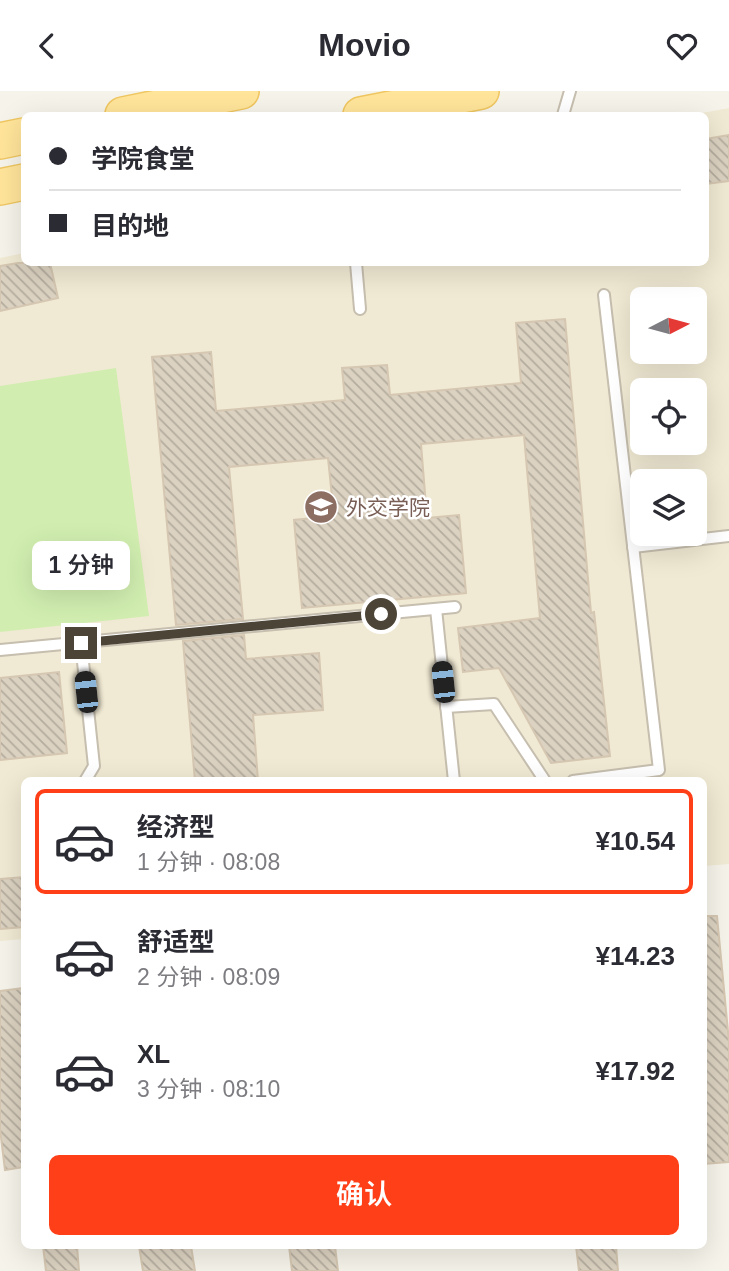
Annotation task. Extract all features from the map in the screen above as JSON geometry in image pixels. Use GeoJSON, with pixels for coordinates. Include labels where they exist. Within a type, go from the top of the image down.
{"type":"FeatureCollection","features":[{"type":"Feature","properties":{"kind":"main road"},"geometry":{"type":"LineString","coordinates":[[138,112],[241,91]]}},
{"type":"Feature","properties":{"kind":"main road"},"geometry":{"type":"LineString","coordinates":[[412,111],[481,91]]}},
{"type":"Feature","properties":{"kind":"main road"},"geometry":{"type":"LineString","coordinates":[[0,141],[21,137]]}},
{"type":"Feature","properties":{"kind":"main road"},"geometry":{"type":"LineString","coordinates":[[0,187],[21,183]]}},
{"type":"Feature","properties":{"kind":"lane"},"geometry":{"type":"LineString","coordinates":[[564,112],[570,91]]}},
{"type":"Feature","properties":{"kind":"lane"},"geometry":{"type":"LineString","coordinates":[[356,266],[360,309]]}},
{"type":"Feature","properties":{"kind":"lane"},"geometry":{"type":"LineString","coordinates":[[604,295],[659,770],[604,777]]}},
{"type":"Feature","properties":{"kind":"lane"},"geometry":{"type":"LineString","coordinates":[[633,547],[729,536]]}},
{"type":"Feature","properties":{"kind":"lane"},"geometry":{"type":"LineString","coordinates":[[0,650],[455,607]]}},
{"type":"Feature","properties":{"kind":"lane"},"geometry":{"type":"LineString","coordinates":[[436,609],[454,777]]}},
{"type":"Feature","properties":{"kind":"lane"},"geometry":{"type":"LineString","coordinates":[[81,643],[94,766],[87,777]]}},
{"type":"Feature","properties":{"kind":"lane"},"geometry":{"type":"LineString","coordinates":[[446,707],[494,703],[542,777]]}},
{"type":"Feature","properties":{"kind":"shaded area","name":"外交学院"},"geometry":{"type":"Polygon","coordinates":[[[729,108],[729,864],[707,866],[707,777],[21,777],[21,939],[0,941],[0,258],[21,254],[21,266],[709,266],[707,112],[729,108]]]}},
{"type":"Feature","properties":{"kind":"green space"},"geometry":{"type":"Polygon","coordinates":[[[116,368],[149,616],[0,632],[0,386],[116,368]]]}},
{"type":"Feature","properties":{"kind":"building"},"geometry":{"type":"Polygon","coordinates":[[[729,135],[729,181],[709,184],[709,138],[729,135]]]}},
{"type":"Feature","properties":{"kind":"building"},"geometry":{"type":"Polygon","coordinates":[[[21,263],[21,266],[51,266],[58,298],[0,311],[0,266],[21,263]]]}},
{"type":"Feature","properties":{"kind":"building"},"geometry":{"type":"Polygon","coordinates":[[[565,319],[591,613],[594,612],[610,756],[551,763],[499,668],[463,672],[458,628],[540,618],[524,435],[421,444],[427,518],[459,515],[466,593],[302,608],[294,520],[334,516],[328,458],[229,467],[243,619],[176,625],[152,357],[211,352],[216,411],[345,400],[342,368],[387,365],[390,395],[521,383],[516,323],[565,319]]]}},
{"type":"Feature","properties":{"kind":"building"},"geometry":{"type":"Polygon","coordinates":[[[244,635],[246,659],[319,653],[323,710],[253,715],[258,777],[195,777],[183,641],[244,635]]]}},
{"type":"Feature","properties":{"kind":"building"},"geometry":{"type":"Polygon","coordinates":[[[59,672],[67,753],[0,760],[0,678],[59,672]]]}},
{"type":"Feature","properties":{"kind":"building"},"geometry":{"type":"Polygon","coordinates":[[[21,877],[21,927],[0,929],[0,879],[21,877]]]}},
{"type":"Feature","properties":{"kind":"building"},"geometry":{"type":"Polygon","coordinates":[[[707,916],[717,916],[729,1042],[729,1162],[707,1164],[707,916]]]}},
{"type":"Feature","properties":{"kind":"building"},"geometry":{"type":"Polygon","coordinates":[[[21,988],[21,1167],[5,1170],[0,1129],[0,991],[21,988]]]}},
{"type":"Feature","properties":{"kind":"building"},"geometry":{"type":"Polygon","coordinates":[[[43,1249],[77,1249],[79,1271],[46,1271],[43,1249]]]}},
{"type":"Feature","properties":{"kind":"building"},"geometry":{"type":"Polygon","coordinates":[[[139,1249],[191,1249],[195,1271],[143,1271],[139,1249]]]}},
{"type":"Feature","properties":{"kind":"building"},"geometry":{"type":"Polygon","coordinates":[[[289,1249],[335,1249],[338,1271],[292,1271],[289,1249]]]}},
{"type":"Feature","properties":{"kind":"building"},"geometry":{"type":"Polygon","coordinates":[[[576,1249],[616,1249],[618,1271],[579,1271],[576,1249]]]}},
{"type":"Feature","properties":{"kind":"place","name":"外交学院"},"geometry":{"type":"Point","coordinates":[321,507]}},
{"type":"Feature","properties":{"kind":"route"},"geometry":{"type":"LineString","coordinates":[[81,643],[381,614]]}}]}
